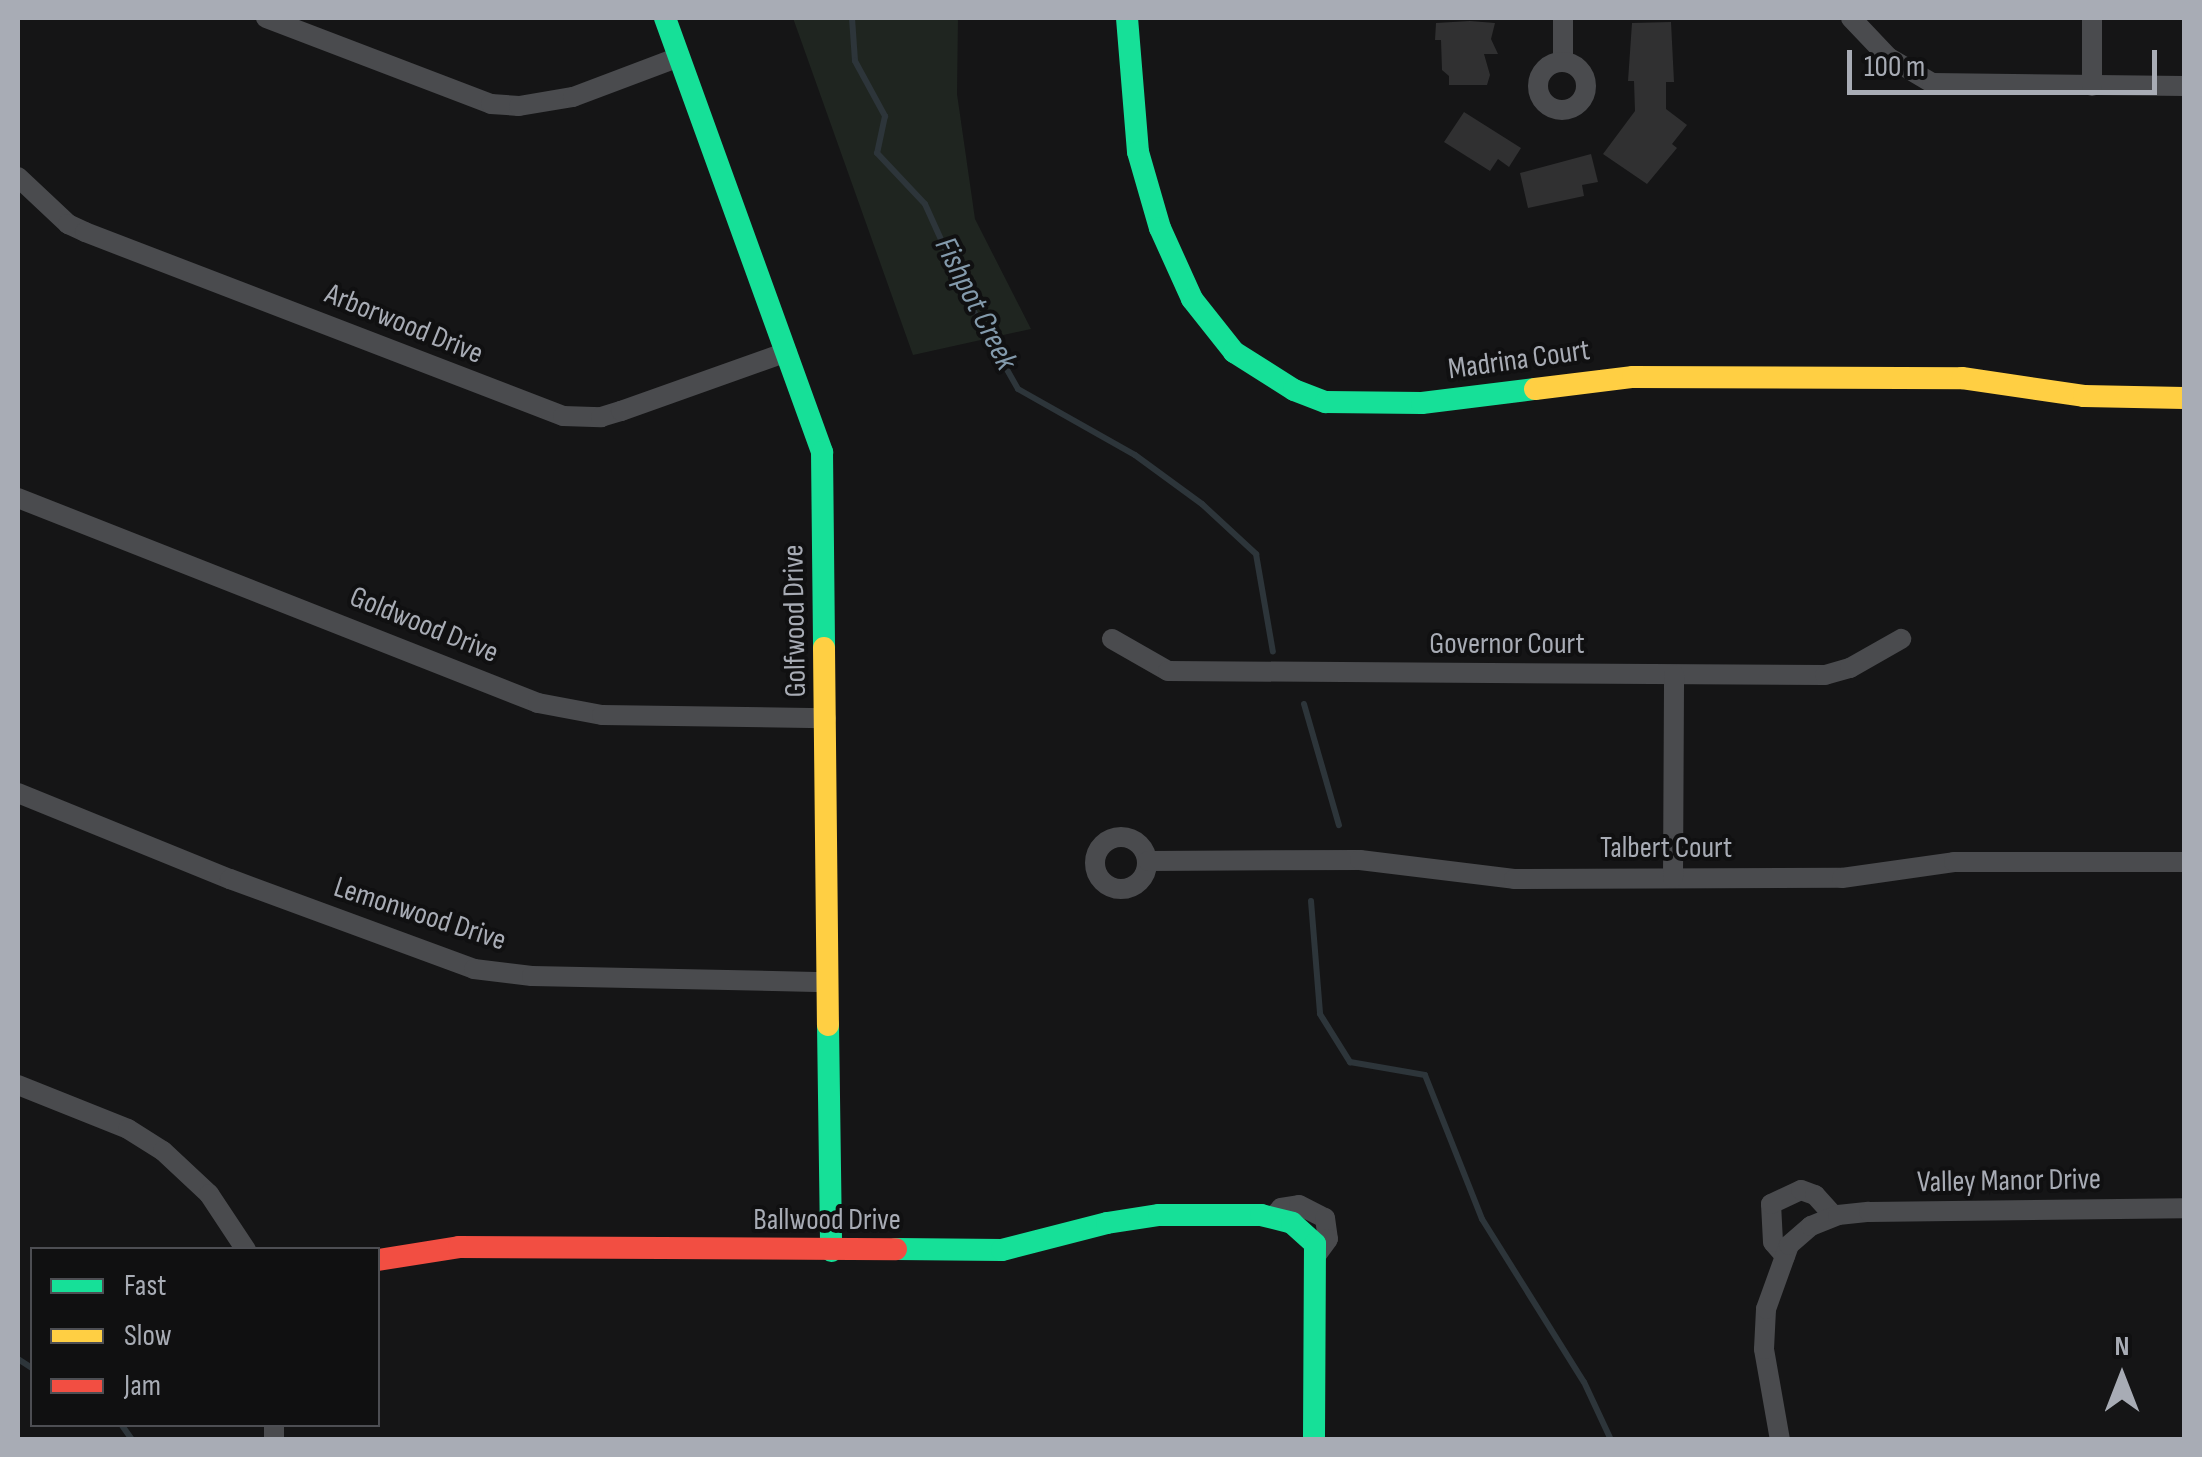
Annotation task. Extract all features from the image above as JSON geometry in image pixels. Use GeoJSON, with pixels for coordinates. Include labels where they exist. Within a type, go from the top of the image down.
{"type":"FeatureCollection","features":[{"type":"Feature","properties":{"kind":"street"},"geometry":{"type":"LineString","coordinates":[[266,18],[490,104],[519,106],[573,97],[679,57]]}},
{"type":"Feature","properties":{"kind":"street","name":"Golfwood Drive"},"geometry":{"type":"LineString","coordinates":[[665,18],[822,452],[832,1251]]}},
{"type":"Feature","properties":{"kind":"street","name":"Madrina Court"},"geometry":{"type":"LineString","coordinates":[[1128,18],[1138,152],[1176,266],[1192,298],[1234,352],[1310,396],[1356,405],[1422,403],[1602,378],[1653,377],[1962,378],[2084,396],[2184,398]]}},
{"type":"Feature","properties":{"kind":"street"},"geometry":{"type":"LineString","coordinates":[[1563,18],[1563,62]]}},
{"type":"Feature","properties":{"kind":"street"},"geometry":{"type":"LineString","coordinates":[[1850,18],[1888,57],[1932,83],[2184,86]]}},
{"type":"Feature","properties":{"kind":"street"},"geometry":{"type":"LineString","coordinates":[[2092,18],[2092,86]]}},
{"type":"Feature","properties":{"kind":"street","name":"Arborwood Drive"},"geometry":{"type":"LineString","coordinates":[[18,177],[68,224],[97,237],[552,413],[583,418],[622,412],[788,352]]}},
{"type":"Feature","properties":{"kind":"street","name":"Goldwood Drive"},"geometry":{"type":"LineString","coordinates":[[18,498],[538,703],[602,714],[826,718]]}},
{"type":"Feature","properties":{"kind":"street","name":"Governor Court"},"geometry":{"type":"LineString","coordinates":[[1112,639],[1168,671],[1825,675],[1850,668],[1900,638]]}},
{"type":"Feature","properties":{"kind":"street"},"geometry":{"type":"LineString","coordinates":[[1673,878],[1674,675]]}},
{"type":"Feature","properties":{"kind":"street","name":"Lemonwood Drive"},"geometry":{"type":"LineString","coordinates":[[18,793],[230,879],[474,969],[532,976],[827,982]]}},
{"type":"Feature","properties":{"kind":"street","name":"Talbert Court"},"geometry":{"type":"LineString","coordinates":[[1148,861],[1360,860],[1480,878],[1842,878],[1919,864],[1992,860],[2184,862]]}},
{"type":"Feature","properties":{"kind":"street"},"geometry":{"type":"LineString","coordinates":[[18,1084],[128,1129],[163,1152],[209,1194],[244,1247]]}},
{"type":"Feature","properties":{"kind":"street"},"geometry":{"type":"LineString","coordinates":[[1780,1440],[1763,1334],[1766,1309],[1789,1245],[1812,1226],[1834,1216],[1815,1195],[1801,1190],[1771,1204],[1773,1242],[1784,1256]]}},
{"type":"Feature","properties":{"kind":"street","name":"Valley Manor Drive"},"geometry":{"type":"LineString","coordinates":[[1834,1216],[2184,1208]]}},
{"type":"Feature","properties":{"kind":"street","name":"Ballwood Drive"},"geometry":{"type":"LineString","coordinates":[[380,1260],[459,1247],[1002,1250],[1107,1223],[1159,1215],[1224,1212],[1273,1218],[1308,1235],[1317,1254],[1314,1440]]}},
{"type":"Feature","properties":{"kind":"shaded area"},"geometry":{"type":"Polygon","coordinates":[[[793,18],[958,18],[957,94],[975,219],[1031,329],[913,355],[793,18]]]}},
{"type":"Feature","properties":{"kind":"building"},"geometry":{"type":"Polygon","coordinates":[[[1671,22],[1674,82],[1666,82],[1666,109],[1687,125],[1672,144],[1677,148],[1647,184],[1603,154],[1635,111],[1634,81],[1628,81],[1632,23],[1671,22]]]}},
{"type":"Feature","properties":{"kind":"building"},"geometry":{"type":"Polygon","coordinates":[[[1436,23],[1495,23],[1491,39],[1498,54],[1484,54],[1490,75],[1487,85],[1449,85],[1449,76],[1442,70],[1441,40],[1435,40],[1436,23]]]}},
{"type":"Feature","properties":{"kind":"building"},"geometry":{"type":"Polygon","coordinates":[[[1464,112],[1521,148],[1509,167],[1498,159],[1490,171],[1444,142],[1464,112]]]}},
{"type":"Feature","properties":{"kind":"building"},"geometry":{"type":"Polygon","coordinates":[[[1591,154],[1598,182],[1582,185],[1584,196],[1528,208],[1520,173],[1591,154]]]}},
{"type":"Feature","properties":{"kind":"waterway","name":"Fishpot Creek"},"geometry":{"type":"LineString","coordinates":[[852,18],[855,61],[885,116],[877,153],[925,204],[972,308],[1018,389],[1135,455],[1202,504],[1256,554],[1273,652]]}},
{"type":"Feature","properties":{"kind":"waterway"},"geometry":{"type":"LineString","coordinates":[[1304,704],[1339,825]]}},
{"type":"Feature","properties":{"kind":"waterway"},"geometry":{"type":"LineString","coordinates":[[1311,901],[1320,1014],[1350,1062],[1425,1075],[1482,1219],[1584,1382],[1611,1440]]}},
{"type":"Feature","properties":{"kind":"waterway"},"geometry":{"type":"LineString","coordinates":[[18,1359],[30,1367]]}},
{"type":"Feature","properties":{"kind":"waterway"},"geometry":{"type":"LineString","coordinates":[[123,1427],[132,1440]]}},
{"type":"Feature","properties":{"kind":"traffic: fast"},"geometry":{"type":"LineString","coordinates":[[665,18],[822,452],[824,648]]}},
{"type":"Feature","properties":{"kind":"traffic: fast"},"geometry":{"type":"LineString","coordinates":[[1127,18],[1138,152],[1160,228],[1192,299],[1234,352],[1294,390],[1326,402],[1422,403],[1535,389]]}},
{"type":"Feature","properties":{"kind":"traffic: fast"},"geometry":{"type":"LineString","coordinates":[[828,1025],[831,1251]]}},
{"type":"Feature","properties":{"kind":"traffic: fast"},"geometry":{"type":"LineString","coordinates":[[896,1249],[1002,1250],[1107,1223],[1159,1215],[1261,1215],[1292,1223],[1315,1244],[1314,1440]]}},
{"type":"Feature","properties":{"kind":"traffic: slow"},"geometry":{"type":"LineString","coordinates":[[1535,389],[1633,377],[1962,378],[2084,396],[2184,398]]}},
{"type":"Feature","properties":{"kind":"traffic: slow"},"geometry":{"type":"LineString","coordinates":[[824,648],[828,1025]]}},
{"type":"Feature","properties":{"kind":"traffic: jam"},"geometry":{"type":"LineString","coordinates":[[380,1260],[459,1247],[896,1249]]}}]}
